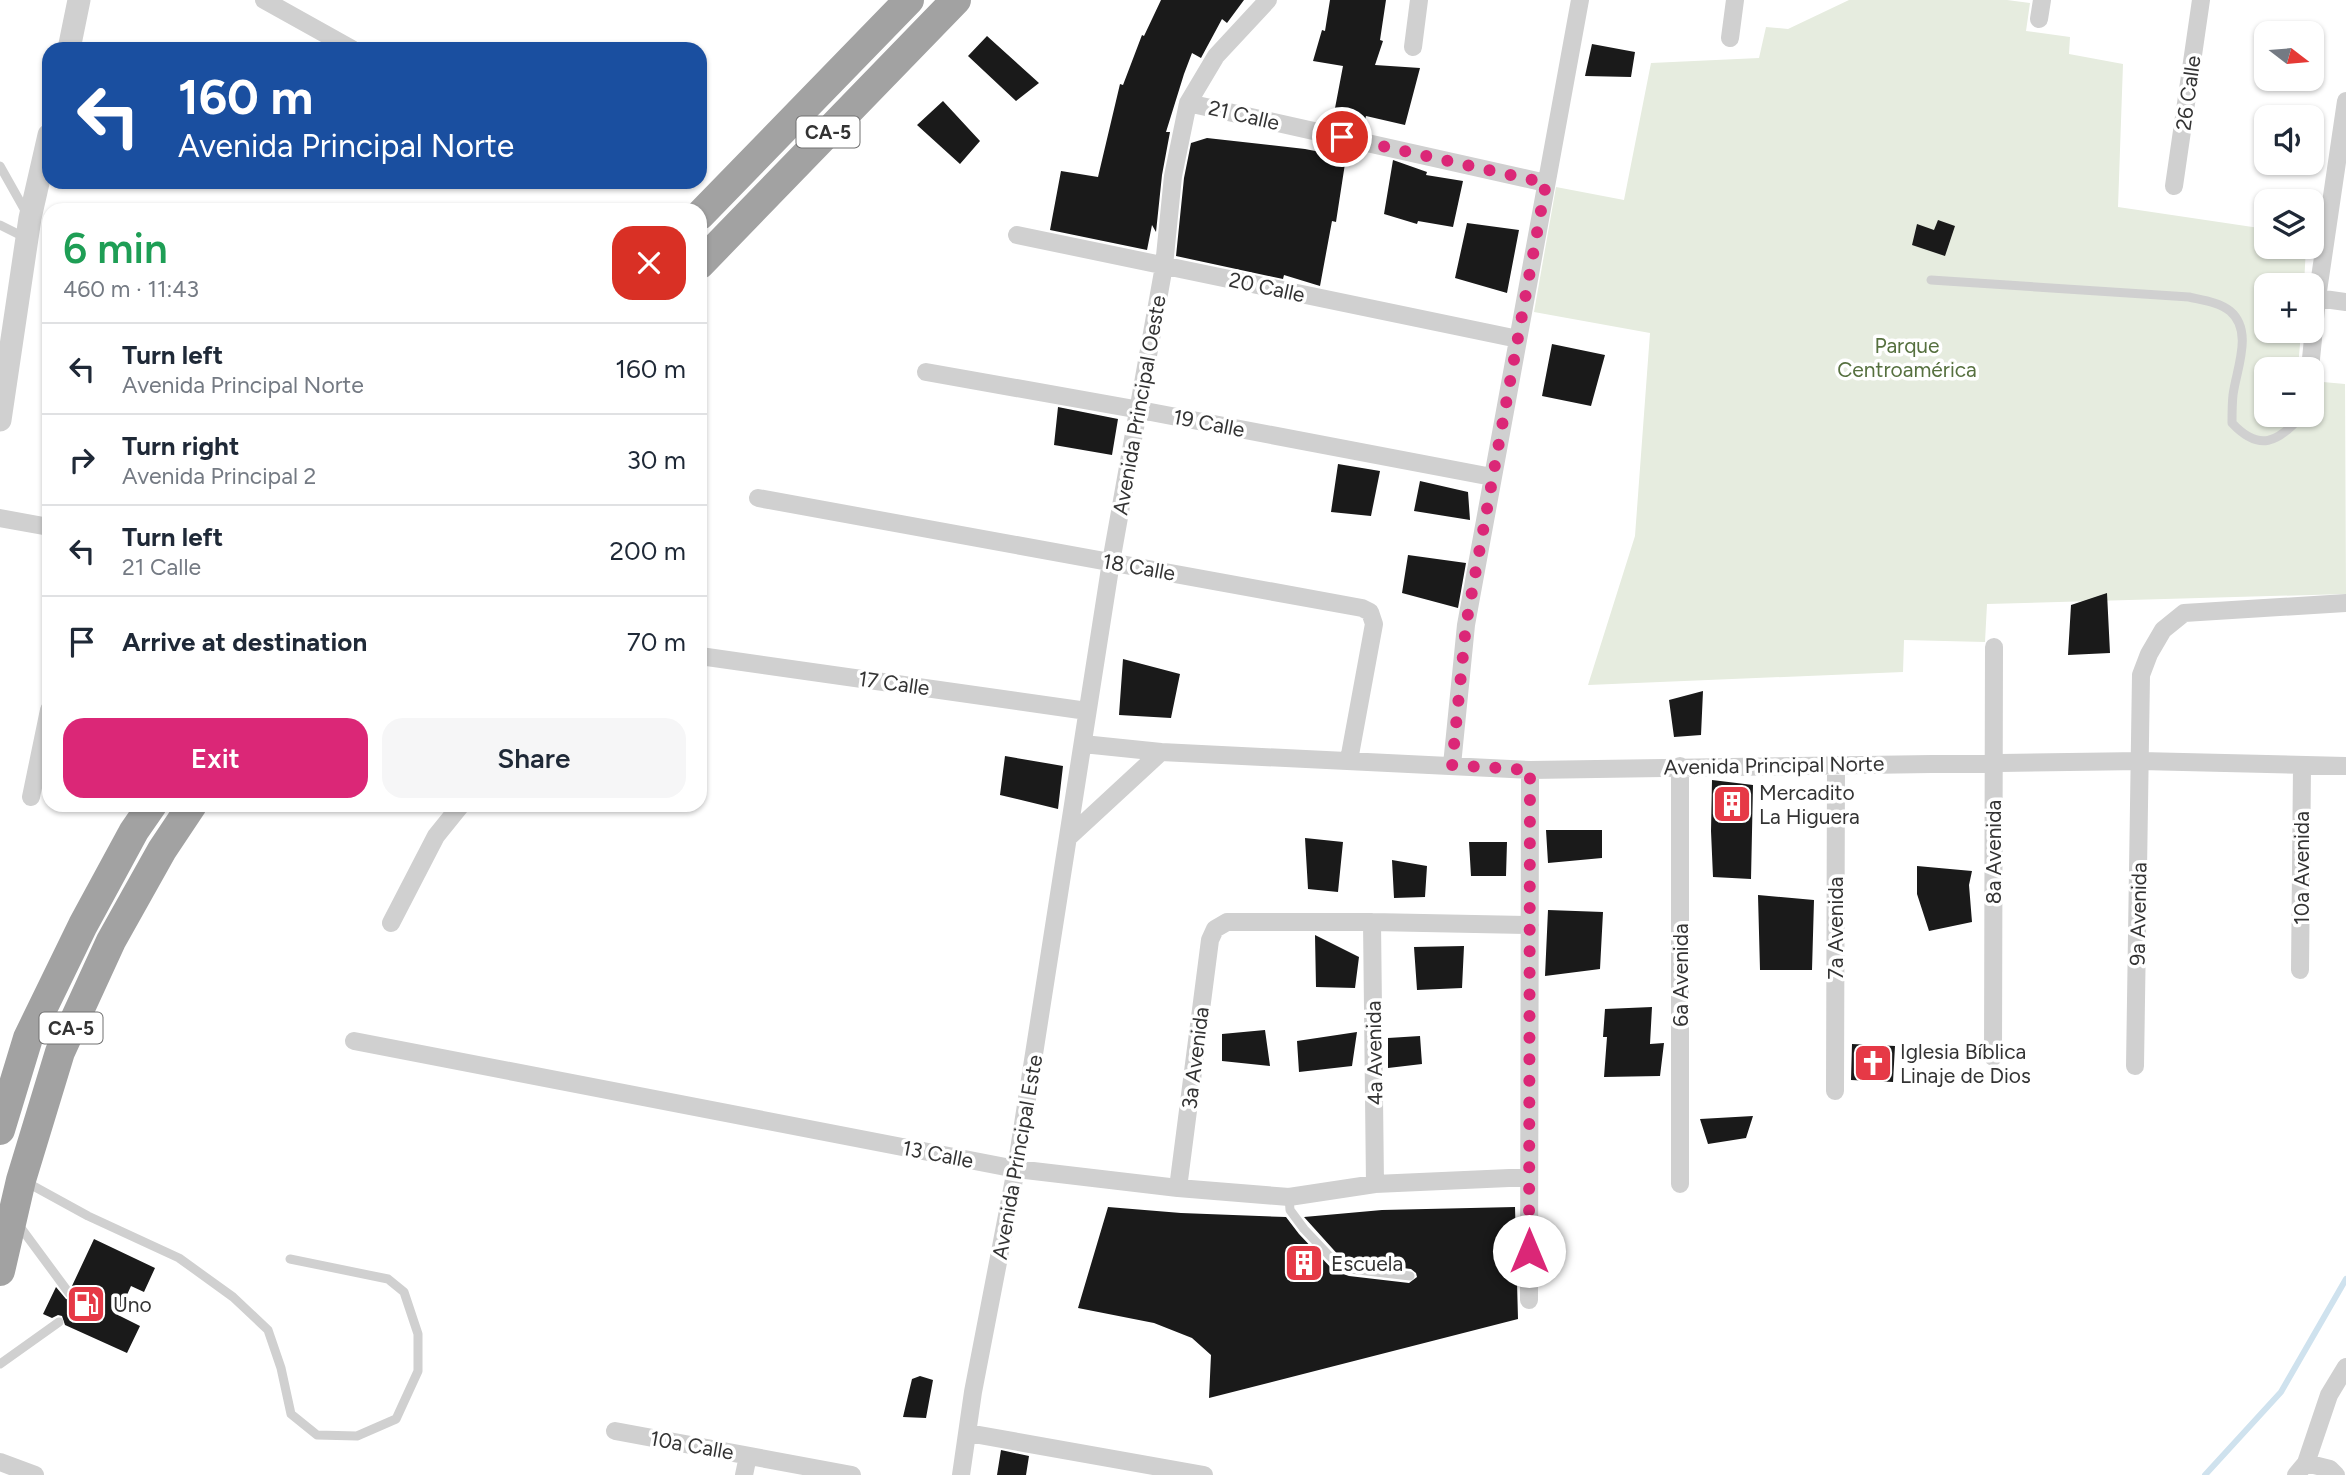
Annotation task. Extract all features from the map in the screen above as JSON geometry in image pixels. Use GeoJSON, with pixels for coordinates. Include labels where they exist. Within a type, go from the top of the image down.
{"type":"FeatureCollection","features":[{"type":"Feature","properties":{"kind":"highway","name":"CA-5"},"geometry":{"type":"LineString","coordinates":[[707,208],[909,0]]}},
{"type":"Feature","properties":{"kind":"highway","name":"CA-5"},"geometry":{"type":"LineString","coordinates":[[707,257],[957,0]]}},
{"type":"Feature","properties":{"kind":"highway","name":"CA-5"},"geometry":{"type":"LineString","coordinates":[[0,1130],[28,1038],[83,925],[147,812]]}},
{"type":"Feature","properties":{"kind":"highway","name":"CA-5"},"geometry":{"type":"LineString","coordinates":[[0,1271],[21,1180],[66,1039],[111,941],[162,850],[187,812]]}},
{"type":"Feature","properties":{"kind":"street"},"geometry":{"type":"LineString","coordinates":[[70,42],[79,0]]}},
{"type":"Feature","properties":{"kind":"street"},"geometry":{"type":"LineString","coordinates":[[264,0],[339,42]]}},
{"type":"Feature","properties":{"kind":"street","name":"Avenida Principal Oeste"},"geometry":{"type":"LineString","coordinates":[[1069,837],[1111,562],[1164,266],[1173,176],[1188,103],[1216,56],[1268,0]]}},
{"type":"Feature","properties":{"kind":"street"},"geometry":{"type":"LineString","coordinates":[[1413,47],[1419,0]]}},
{"type":"Feature","properties":{"kind":"street"},"geometry":{"type":"LineString","coordinates":[[1452,765],[1466,625],[1580,0]]}},
{"type":"Feature","properties":{"kind":"street"},"geometry":{"type":"LineString","coordinates":[[1730,38],[1735,0]]}},
{"type":"Feature","properties":{"kind":"street"},"geometry":{"type":"LineString","coordinates":[[2039,19],[2042,0]]}},
{"type":"Feature","properties":{"kind":"street","name":"26 Calle"},"geometry":{"type":"LineString","coordinates":[[2174,186],[2201,0]]}},
{"type":"Feature","properties":{"kind":"street"},"geometry":{"type":"LineString","coordinates":[[2321,273],[2346,101]]}},
{"type":"Feature","properties":{"kind":"street","name":"21 Calle"},"geometry":{"type":"LineString","coordinates":[[1188,103],[1546,183]]}},
{"type":"Feature","properties":{"kind":"street"},"geometry":{"type":"LineString","coordinates":[[0,420],[6,328],[42,168]]}},
{"type":"Feature","properties":{"kind":"street","name":"20 Calle"},"geometry":{"type":"LineString","coordinates":[[1017,235],[1518,339]]}},
{"type":"Feature","properties":{"kind":"street"},"geometry":{"type":"LineString","coordinates":[[2324,299],[2346,302]]}},
{"type":"Feature","properties":{"kind":"street","name":"19 Calle"},"geometry":{"type":"LineString","coordinates":[[926,372],[1492,477]]}},
{"type":"Feature","properties":{"kind":"street","name":"18 Calle"},"geometry":{"type":"LineString","coordinates":[[758,498],[1362,608],[1370,612],[1374,624],[1349,760]]}},
{"type":"Feature","properties":{"kind":"street"},"geometry":{"type":"LineString","coordinates":[[0,518],[42,526]]}},
{"type":"Feature","properties":{"kind":"street","name":"9a Avenida"},"geometry":{"type":"LineString","coordinates":[[2135,1066],[2141,675],[2149,654],[2163,630],[2184,613],[2346,603]]}},
{"type":"Feature","properties":{"kind":"street","name":"8a Avenida"},"geometry":{"type":"LineString","coordinates":[[1993,1056],[1994,647]]}},
{"type":"Feature","properties":{"kind":"street","name":"17 Calle"},"geometry":{"type":"LineString","coordinates":[[707,657],[1087,711]]}},
{"type":"Feature","properties":{"kind":"street"},"geometry":{"type":"LineString","coordinates":[[31,797],[42,744]]}},
{"type":"Feature","properties":{"kind":"street","name":"Avenida Principal Norte"},"geometry":{"type":"LineString","coordinates":[[1083,744],[1161,752],[1530,770],[2141,761],[2346,766]]}},
{"type":"Feature","properties":{"kind":"street"},"geometry":{"type":"LineString","coordinates":[[1069,837],[1161,752]]}},
{"type":"Feature","properties":{"kind":"street","name":"7a Avenida"},"geometry":{"type":"LineString","coordinates":[[1835,1091],[1836,765]]}},
{"type":"Feature","properties":{"kind":"street","name":"6a Avenida"},"geometry":{"type":"LineString","coordinates":[[1680,766],[1680,1184]]}},
{"type":"Feature","properties":{"kind":"street","name":"10a Avenida"},"geometry":{"type":"LineString","coordinates":[[2300,970],[2302,767]]}},
{"type":"Feature","properties":{"kind":"street"},"geometry":{"type":"LineString","coordinates":[[1529,1300],[1530,770]]}},
{"type":"Feature","properties":{"kind":"street"},"geometry":{"type":"LineString","coordinates":[[391,923],[436,836],[455,812]]}},
{"type":"Feature","properties":{"kind":"street","name":"Avenida Principal Este"},"geometry":{"type":"LineString","coordinates":[[961,1475],[973,1392],[1016,1169],[1069,837]]}},
{"type":"Feature","properties":{"kind":"street","name":"3a Avenida"},"geometry":{"type":"LineString","coordinates":[[1178,1188],[1210,940],[1215,929],[1227,922],[1372,922]]}},
{"type":"Feature","properties":{"kind":"street"},"geometry":{"type":"LineString","coordinates":[[1372,922],[1530,925]]}},
{"type":"Feature","properties":{"kind":"street","name":"4a Avenida"},"geometry":{"type":"LineString","coordinates":[[1372,922],[1375,1184]]}},
{"type":"Feature","properties":{"kind":"street","name":"13 Calle"},"geometry":{"type":"LineString","coordinates":[[354,1041],[1016,1169],[1178,1188],[1289,1197],[1375,1184],[1529,1177]]}},
{"type":"Feature","properties":{"kind":"street"},"geometry":{"type":"LineString","coordinates":[[2338,1469],[2301,1469],[2329,1395],[2346,1367]]}},
{"type":"Feature","properties":{"kind":"street","name":"10a Calle"},"geometry":{"type":"LineString","coordinates":[[615,1432],[852,1475]]}},
{"type":"Feature","properties":{"kind":"street"},"geometry":{"type":"LineString","coordinates":[[968,1433],[1204,1475]]}},
{"type":"Feature","properties":{"kind":"street"},"geometry":{"type":"LineString","coordinates":[[744,1475],[748,1455]]}},
{"type":"Feature","properties":{"kind":"street"},"geometry":{"type":"LineString","coordinates":[[0,1462],[36,1475]]}},
{"type":"Feature","properties":{"kind":"lane"},"geometry":{"type":"LineString","coordinates":[[0,166],[29,229]]}},
{"type":"Feature","properties":{"kind":"lane"},"geometry":{"type":"LineString","coordinates":[[0,225],[29,229]]}},
{"type":"Feature","properties":{"kind":"lane"},"geometry":{"type":"LineString","coordinates":[[1930,280],[2189,297],[2212,302],[2231,312],[2241,329],[2242,351],[2233,394],[2232,423],[2246,438],[2265,441],[2292,427]]}},
{"type":"Feature","properties":{"kind":"lane"},"geometry":{"type":"LineString","coordinates":[[21,1180],[88,1216],[179,1258],[233,1297],[268,1330],[281,1368],[291,1414],[317,1435],[357,1436],[396,1419],[418,1371],[418,1334],[404,1292],[388,1279],[290,1259]]}},
{"type":"Feature","properties":{"kind":"lane"},"geometry":{"type":"LineString","coordinates":[[1289,1197],[1290,1210],[1304,1229],[1338,1264],[1350,1269],[1410,1276]]}},
{"type":"Feature","properties":{"kind":"lane"},"geometry":{"type":"LineString","coordinates":[[12,1217],[69,1293]]}},
{"type":"Feature","properties":{"kind":"lane"},"geometry":{"type":"LineString","coordinates":[[0,1364],[59,1322]]}},
{"type":"Feature","properties":{"kind":"green space","name":"Parque Centroamérica"},"geometry":{"type":"Polygon","coordinates":[[[1849,0],[2007,0],[2030,3],[2026,31],[2070,37],[2069,54],[2123,64],[2118,207],[2254,227],[2254,259],[2305,259],[2305,273],[2254,273],[2254,343],[2300,343],[2299,357],[2254,357],[2254,427],[2324,427],[2324,382],[2345,384],[2346,594],[1987,604],[1985,642],[1904,640],[1903,672],[1588,685],[1635,536],[1650,333],[1534,312],[1556,187],[1624,200],[1651,63],[1759,58],[1766,27],[1788,29],[1849,0]]]}},
{"type":"Feature","properties":{"kind":"building"},"geometry":{"type":"Polygon","coordinates":[[[1161,0],[1244,0],[1227,23],[1222,19],[1201,58],[1192,53],[1184,74],[1166,132],[1170,132],[1156,232],[1152,225],[1147,250],[1050,230],[1061,171],[1098,177],[1120,84],[1123,85],[1142,35],[1144,36],[1161,0]]]}},
{"type":"Feature","properties":{"kind":"building"},"geometry":{"type":"Polygon","coordinates":[[[1330,0],[1386,0],[1380,40],[1383,41],[1375,65],[1420,68],[1405,125],[1366,116],[1364,124],[1347,127],[1332,124],[1343,66],[1313,61],[1322,30],[1325,31],[1330,0]]]}},
{"type":"Feature","properties":{"kind":"building"},"geometry":{"type":"Polygon","coordinates":[[[987,36],[1039,83],[1016,101],[968,56],[987,36]]]}},
{"type":"Feature","properties":{"kind":"building"},"geometry":{"type":"Polygon","coordinates":[[[1592,44],[1635,52],[1631,77],[1585,76],[1592,44]]]}},
{"type":"Feature","properties":{"kind":"building"},"geometry":{"type":"Polygon","coordinates":[[[943,101],[980,141],[960,164],[917,125],[943,101]]]}},
{"type":"Feature","properties":{"kind":"building"},"geometry":{"type":"Polygon","coordinates":[[[1207,138],[1305,149],[1346,157],[1336,222],[1332,221],[1320,286],[1284,275],[1283,279],[1176,256],[1184,178],[1191,143],[1207,138]]]}},
{"type":"Feature","properties":{"kind":"building"},"geometry":{"type":"Polygon","coordinates":[[[1393,160],[1427,172],[1426,175],[1463,181],[1453,227],[1418,221],[1417,224],[1384,214],[1393,160]]]}},
{"type":"Feature","properties":{"kind":"building"},"geometry":{"type":"Polygon","coordinates":[[[1938,220],[1955,226],[1945,256],[1912,245],[1917,224],[1934,230],[1938,220]]]}},
{"type":"Feature","properties":{"kind":"building"},"geometry":{"type":"Polygon","coordinates":[[[1467,223],[1519,230],[1507,293],[1455,278],[1467,223]]]}},
{"type":"Feature","properties":{"kind":"building"},"geometry":{"type":"Polygon","coordinates":[[[1552,344],[1605,355],[1591,406],[1542,396],[1552,344]]]}},
{"type":"Feature","properties":{"kind":"building"},"geometry":{"type":"Polygon","coordinates":[[[1058,407],[1118,419],[1112,455],[1054,445],[1058,407]]]}},
{"type":"Feature","properties":{"kind":"building"},"geometry":{"type":"Polygon","coordinates":[[[1338,464],[1380,471],[1371,516],[1331,512],[1338,464]]]}},
{"type":"Feature","properties":{"kind":"building"},"geometry":{"type":"Polygon","coordinates":[[[1420,481],[1468,492],[1470,520],[1414,511],[1420,481]]]}},
{"type":"Feature","properties":{"kind":"building"},"geometry":{"type":"Polygon","coordinates":[[[1408,555],[1466,563],[1458,608],[1402,593],[1408,555]]]}},
{"type":"Feature","properties":{"kind":"building"},"geometry":{"type":"Polygon","coordinates":[[[2107,593],[2110,653],[2068,655],[2071,605],[2107,593]]]}},
{"type":"Feature","properties":{"kind":"building"},"geometry":{"type":"Polygon","coordinates":[[[1123,659],[1180,674],[1171,718],[1119,715],[1123,659]]]}},
{"type":"Feature","properties":{"kind":"building"},"geometry":{"type":"Polygon","coordinates":[[[1703,691],[1701,735],[1674,737],[1669,700],[1703,691]]]}},
{"type":"Feature","properties":{"kind":"building"},"geometry":{"type":"Polygon","coordinates":[[[1005,756],[1063,766],[1058,809],[1000,795],[1005,756]]]}},
{"type":"Feature","properties":{"kind":"building"},"geometry":{"type":"Polygon","coordinates":[[[1712,780],[1753,785],[1751,879],[1713,877],[1712,780]]]}},
{"type":"Feature","properties":{"kind":"building"},"geometry":{"type":"Polygon","coordinates":[[[1546,830],[1602,830],[1602,858],[1548,863],[1546,830]]]}},
{"type":"Feature","properties":{"kind":"building"},"geometry":{"type":"Polygon","coordinates":[[[1305,838],[1343,842],[1338,892],[1308,889],[1305,838]]]}},
{"type":"Feature","properties":{"kind":"building"},"geometry":{"type":"Polygon","coordinates":[[[1469,842],[1507,842],[1506,876],[1471,876],[1469,842]]]}},
{"type":"Feature","properties":{"kind":"building"},"geometry":{"type":"Polygon","coordinates":[[[1392,860],[1427,866],[1425,897],[1394,898],[1392,860]]]}},
{"type":"Feature","properties":{"kind":"building"},"geometry":{"type":"Polygon","coordinates":[[[1917,866],[1972,871],[1969,885],[1972,922],[1929,931],[1917,894],[1917,866]]]}},
{"type":"Feature","properties":{"kind":"building"},"geometry":{"type":"Polygon","coordinates":[[[1758,895],[1814,900],[1812,970],[1760,970],[1758,895]]]}},
{"type":"Feature","properties":{"kind":"building"},"geometry":{"type":"Polygon","coordinates":[[[1548,910],[1603,912],[1600,969],[1545,976],[1548,910]]]}},
{"type":"Feature","properties":{"kind":"building"},"geometry":{"type":"Polygon","coordinates":[[[1315,935],[1359,957],[1355,988],[1316,987],[1315,935]]]}},
{"type":"Feature","properties":{"kind":"building"},"geometry":{"type":"Polygon","coordinates":[[[1464,946],[1462,988],[1417,990],[1414,947],[1464,946]]]}},
{"type":"Feature","properties":{"kind":"building"},"geometry":{"type":"Polygon","coordinates":[[[1652,1007],[1650,1044],[1664,1043],[1660,1076],[1604,1077],[1607,1037],[1603,1037],[1605,1009],[1652,1007]]]}},
{"type":"Feature","properties":{"kind":"building"},"geometry":{"type":"Polygon","coordinates":[[[1265,1030],[1270,1066],[1222,1061],[1222,1034],[1265,1030]]]}},
{"type":"Feature","properties":{"kind":"building"},"geometry":{"type":"Polygon","coordinates":[[[1357,1032],[1352,1066],[1299,1072],[1297,1041],[1357,1032]]]}},
{"type":"Feature","properties":{"kind":"building"},"geometry":{"type":"Polygon","coordinates":[[[1420,1036],[1422,1064],[1388,1068],[1388,1038],[1420,1036]]]}},
{"type":"Feature","properties":{"kind":"building","name":"Iglesia Bíblica Linaje de Dios"},"geometry":{"type":"Polygon","coordinates":[[[1852,1044],[1895,1046],[1893,1082],[1851,1080],[1852,1044]]]}},
{"type":"Feature","properties":{"kind":"building"},"geometry":{"type":"Polygon","coordinates":[[[1753,1116],[1746,1138],[1708,1144],[1700,1119],[1753,1116]]]}},
{"type":"Feature","properties":{"kind":"building","name":"Escuela"},"geometry":{"type":"Polygon","coordinates":[[[1108,1207],[1286,1217],[1334,1271],[1349,1276],[1409,1283],[1417,1277],[1411,1269],[1352,1262],[1341,1258],[1304,1217],[1382,1210],[1515,1207],[1518,1319],[1209,1398],[1211,1355],[1192,1338],[1154,1323],[1078,1308],[1108,1207]]]}},
{"type":"Feature","properties":{"kind":"building","name":"Uno"},"geometry":{"type":"Polygon","coordinates":[[[94,1239],[155,1268],[144,1292],[131,1286],[118,1315],[140,1326],[127,1353],[65,1325],[62,1316],[52,1318],[43,1314],[56,1287],[66,1299],[70,1300],[75,1296],[76,1292],[72,1286],[94,1239]]]}},
{"type":"Feature","properties":{"kind":"building"},"geometry":{"type":"Polygon","coordinates":[[[920,1376],[933,1380],[926,1418],[903,1417],[912,1379],[920,1376]]]}},
{"type":"Feature","properties":{"kind":"building"},"geometry":{"type":"Polygon","coordinates":[[[1001,1450],[1029,1456],[1026,1475],[997,1475],[1001,1450]]]}},
{"type":"Feature","properties":{"kind":"waterway"},"geometry":{"type":"LineString","coordinates":[[2205,1475],[2281,1392],[2346,1279]]}},
{"type":"Feature","properties":{"kind":"place","name":"Mercadito La Higuera"},"geometry":{"type":"Point","coordinates":[1732,804]}},
{"type":"Feature","properties":{"kind":"place","name":"Iglesia Bíblica Linaje de Dios"},"geometry":{"type":"Point","coordinates":[1873,1063]}},
{"type":"Feature","properties":{"kind":"place","name":"Escuela"},"geometry":{"type":"Point","coordinates":[1304,1263]}},
{"type":"Feature","properties":{"kind":"place","name":"Uno"},"geometry":{"type":"Point","coordinates":[86,1304]}},
{"type":"Feature","properties":{"kind":"route"},"geometry":{"type":"LineString","coordinates":[[1342,137],[1546,183],[1466,625],[1452,765],[1530,770],[1529,1251]]}}]}
